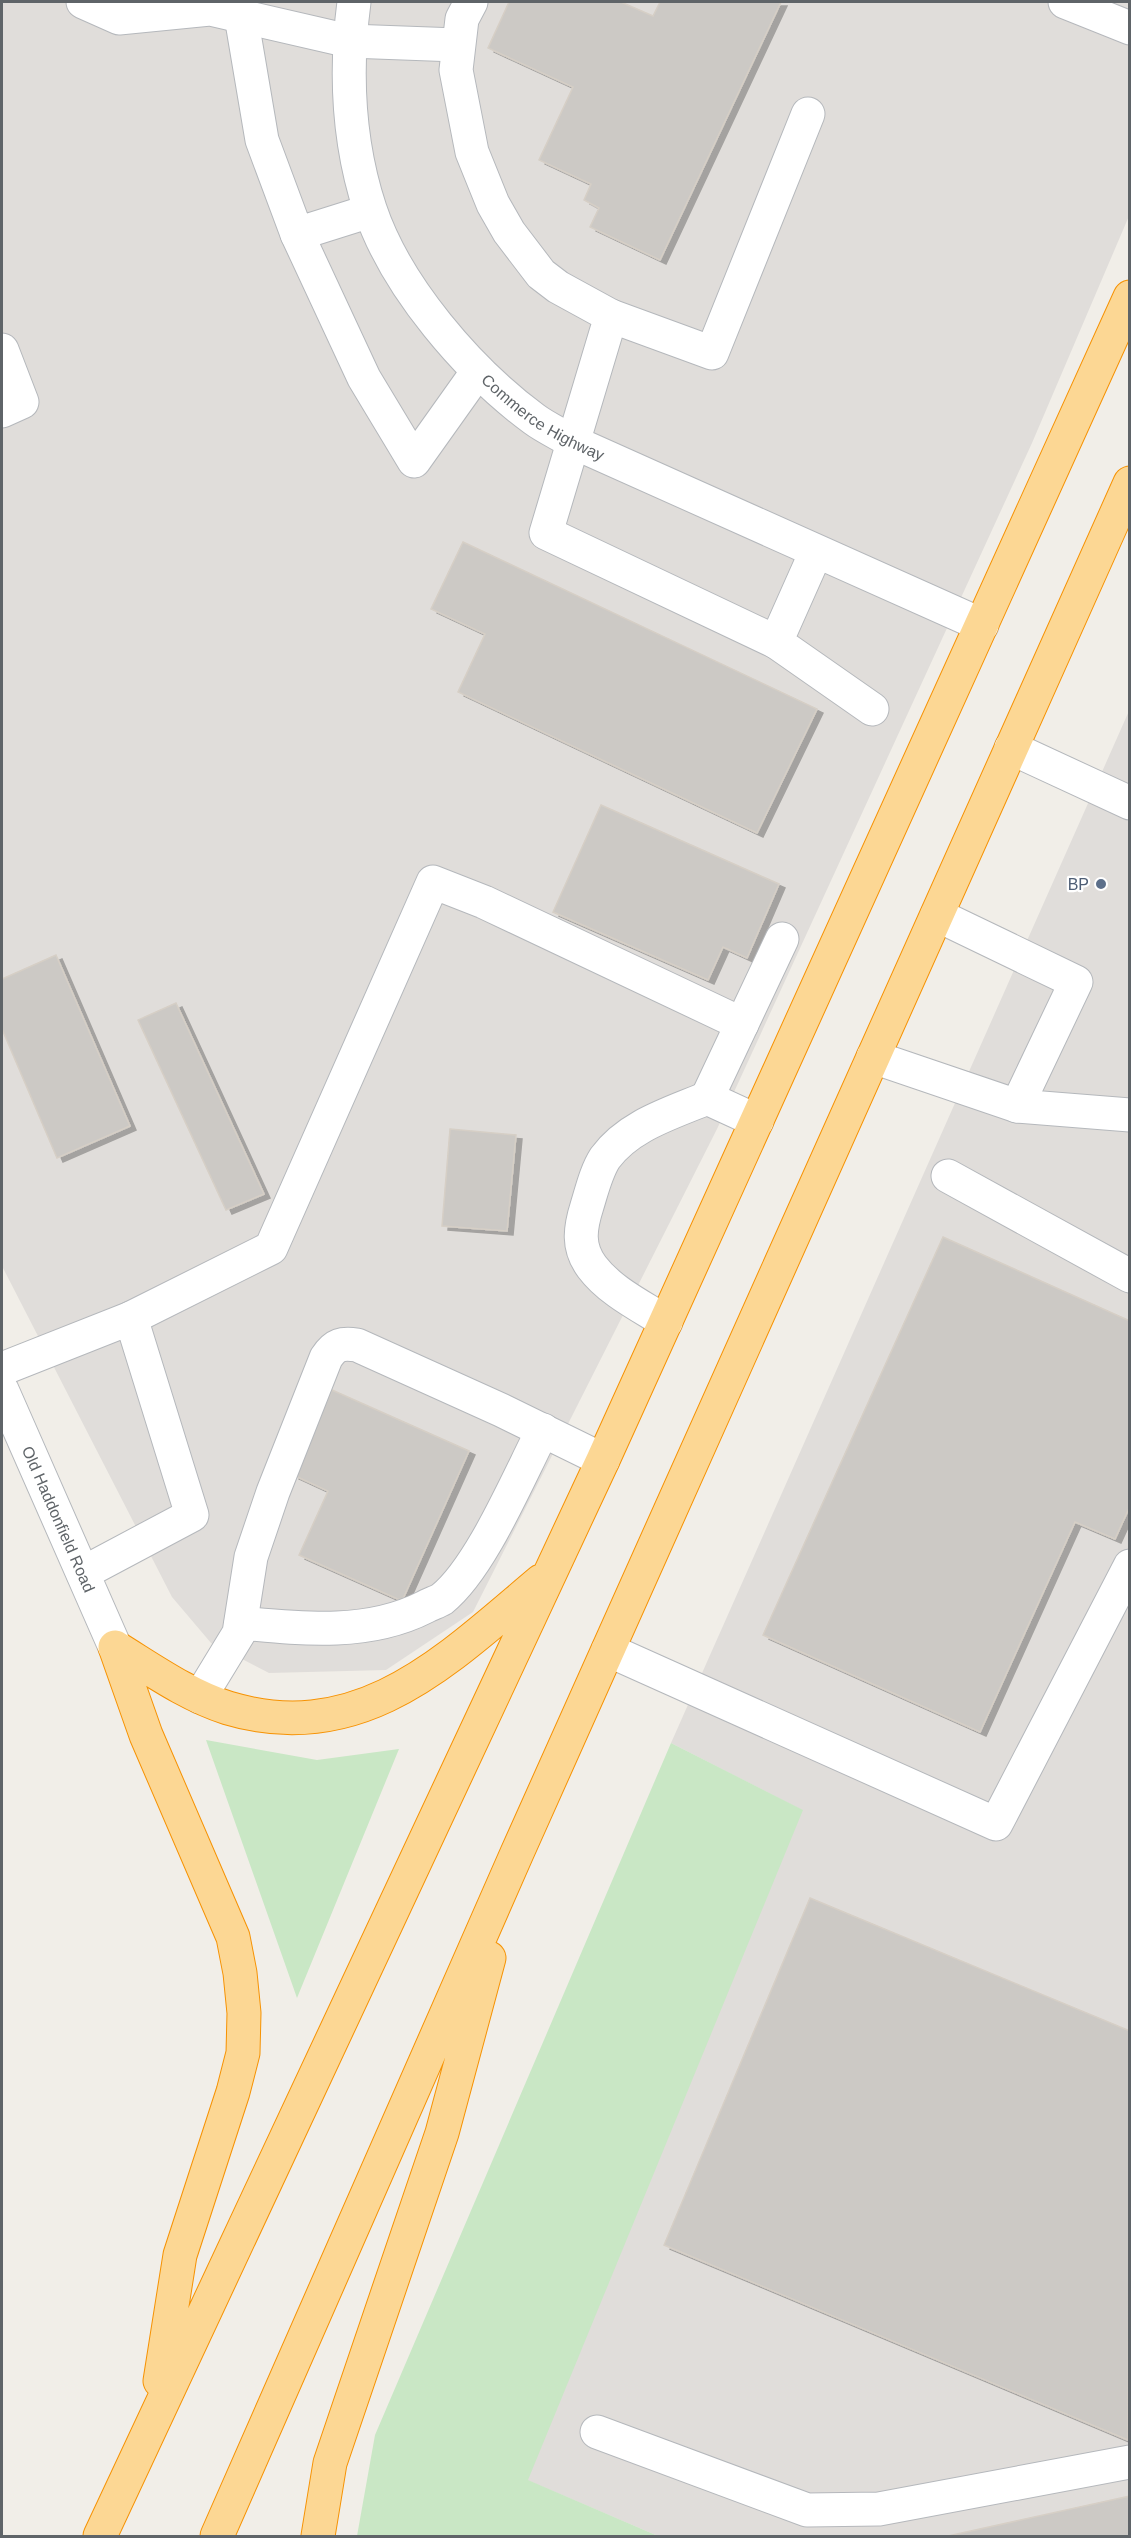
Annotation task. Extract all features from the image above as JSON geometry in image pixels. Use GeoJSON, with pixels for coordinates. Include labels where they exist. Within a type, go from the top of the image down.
{"type":"FeatureCollection","features":[{"type":"Feature","properties":{"kind":"highway"},"geometry":{"type":"LineString","coordinates":[[100,2536],[603,1460],[1130,297]]}},
{"type":"Feature","properties":{"kind":"highway"},"geometry":{"type":"LineString","coordinates":[[216,2536],[608,1650],[1130,483]]}},
{"type":"Feature","properties":{"kind":"highway"},"geometry":{"type":"LineString","coordinates":[[116,1647],[200,1697],[228,1708],[300,1718],[344,1712],[388,1697],[425,1675],[550,1574]]}},
{"type":"Feature","properties":{"kind":"highway"},"geometry":{"type":"LineString","coordinates":[[116,1647],[146,1735],[233,1937],[244,2013],[243,2053],[233,2092],[180,2255],[154,2419]]}},
{"type":"Feature","properties":{"kind":"highway"},"geometry":{"type":"LineString","coordinates":[[318,2536],[330,2463],[442,2133],[518,1853]]}},
{"type":"Feature","properties":{"kind":"street"},"geometry":{"type":"LineString","coordinates":[[83,2],[119,18],[210,9],[349,40],[457,45]]}},
{"type":"Feature","properties":{"kind":"street","name":"Commerce Highway"},"geometry":{"type":"LineString","coordinates":[[354,2],[349,40],[351,118],[370,211],[399,270],[423,306],[478,371],[535,420],[573,442],[982,626]]}},
{"type":"Feature","properties":{"kind":"street"},"geometry":{"type":"LineString","coordinates":[[471,2],[462,19],[457,45],[456,70],[472,152],[493,204],[509,232],[541,274],[558,287],[612,316],[712,353],[808,114]]}},
{"type":"Feature","properties":{"kind":"street"},"geometry":{"type":"LineString","coordinates":[[1065,2],[1130,28]]}},
{"type":"Feature","properties":{"kind":"street"},"geometry":{"type":"LineString","coordinates":[[241,16],[262,140],[297,234],[364,378],[414,461],[478,371]]}},
{"type":"Feature","properties":{"kind":"street"},"geometry":{"type":"LineString","coordinates":[[297,234],[370,211]]}},
{"type":"Feature","properties":{"kind":"street"},"geometry":{"type":"LineString","coordinates":[[612,316],[546,533],[776,642],[872,709]]}},
{"type":"Feature","properties":{"kind":"street"},"geometry":{"type":"LineString","coordinates":[[2,350],[22,402],[2,411]]}},
{"type":"Feature","properties":{"kind":"street"},"geometry":{"type":"LineString","coordinates":[[776,642],[816,552]]}},
{"type":"Feature","properties":{"kind":"street"},"geometry":{"type":"LineString","coordinates":[[1011,748],[1130,803]]}},
{"type":"Feature","properties":{"kind":"street"},"geometry":{"type":"LineString","coordinates":[[2,1369],[131,1318],[272,1248],[433,882],[484,902],[742,1024]]}},
{"type":"Feature","properties":{"kind":"street"},"geometry":{"type":"LineString","coordinates":[[937,915],[1076,981],[1017,1106]]}},
{"type":"Feature","properties":{"kind":"street"},"geometry":{"type":"LineString","coordinates":[[666,1322],[611,1286],[593,1268],[581,1242],[581,1225],[598,1172],[605,1158],[645,1124],[707,1098],[782,939]]}},
{"type":"Feature","properties":{"kind":"street"},"geometry":{"type":"LineString","coordinates":[[873,1057],[1017,1106],[1130,1115]]}},
{"type":"Feature","properties":{"kind":"street"},"geometry":{"type":"LineString","coordinates":[[707,1098],[757,1120]]}},
{"type":"Feature","properties":{"kind":"street"},"geometry":{"type":"LineString","coordinates":[[948,1176],[1130,1276]]}},
{"type":"Feature","properties":{"kind":"street"},"geometry":{"type":"LineString","coordinates":[[82,1573],[192,1515],[131,1318]]}},
{"type":"Feature","properties":{"kind":"street"},"geometry":{"type":"LineString","coordinates":[[200,1697],[239,1633],[251,1557],[277,1482],[326,1358],[333,1348],[343,1343],[357,1345],[603,1460]]}},
{"type":"Feature","properties":{"kind":"street","name":"Old Haddonfield Road"},"geometry":{"type":"LineString","coordinates":[[2,1390],[116,1647]]}},
{"type":"Feature","properties":{"kind":"street"},"geometry":{"type":"LineString","coordinates":[[241,1623],[335,1629],[391,1620],[441,1599],[466,1571],[484,1543],[543,1430]]}},
{"type":"Feature","properties":{"kind":"street"},"geometry":{"type":"LineString","coordinates":[[608,1650],[996,1824],[1130,1566]]}},
{"type":"Feature","properties":{"kind":"street"},"geometry":{"type":"LineString","coordinates":[[597,2432],[807,2510],[879,2509],[1130,2462]]}},
{"type":"Feature","properties":{"kind":"shaded area"},"geometry":{"type":"Polygon","coordinates":[[[2,2],[1129,2],[1129,216],[1032,443],[717,1129],[473,1612],[386,1670],[269,1673],[211,1643],[172,1597],[2,1266],[2,2]]]}},
{"type":"Feature","properties":{"kind":"shaded area"},"geometry":{"type":"Polygon","coordinates":[[[1129,711],[1129,2536],[658,2536],[527,2480],[802,1810],[671,1743],[1129,711]]]}},
{"type":"Feature","properties":{"kind":"green space"},"geometry":{"type":"Polygon","coordinates":[[[206,1740],[317,1760],[399,1749],[297,1998],[206,1740]]]}},
{"type":"Feature","properties":{"kind":"green space"},"geometry":{"type":"Polygon","coordinates":[[[671,1743],[803,1810],[528,2480],[658,2536],[357,2536],[375,2435],[671,1743]]]}},
{"type":"Feature","properties":{"kind":"building"},"geometry":{"type":"Polygon","coordinates":[[[509,2],[621,2],[653,16],[660,2],[781,2],[660,260],[590,227],[599,208],[584,200],[591,184],[539,160],[573,87],[488,48],[509,2]]]}},
{"type":"Feature","properties":{"kind":"building"},"geometry":{"type":"Polygon","coordinates":[[[463,542],[817,709],[757,833],[458,692],[485,634],[431,609],[463,542]]]}},
{"type":"Feature","properties":{"kind":"building"},"geometry":{"type":"Polygon","coordinates":[[[601,805],[779,884],[747,958],[723,947],[708,980],[553,912],[601,805]]]}},
{"type":"Feature","properties":{"kind":"building"},"geometry":{"type":"Polygon","coordinates":[[[56,955],[130,1126],[57,1158],[2,1029],[2,979],[56,955]]]}},
{"type":"Feature","properties":{"kind":"building"},"geometry":{"type":"Polygon","coordinates":[[[176,1003],[264,1194],[226,1210],[138,1020],[176,1003]]]}},
{"type":"Feature","properties":{"kind":"building"},"geometry":{"type":"Polygon","coordinates":[[[450,1129],[516,1135],[507,1231],[442,1226],[450,1129]]]}},
{"type":"Feature","properties":{"kind":"building"},"geometry":{"type":"Polygon","coordinates":[[[943,1237],[1130,1321],[1130,1506],[1115,1539],[1075,1522],[980,1732],[763,1635],[943,1237]]]}},
{"type":"Feature","properties":{"kind":"building"},"geometry":{"type":"Polygon","coordinates":[[[332,1390],[469,1451],[402,1601],[299,1555],[328,1491],[293,1475],[332,1390]]]}},
{"type":"Feature","properties":{"kind":"building"},"geometry":{"type":"Polygon","coordinates":[[[810,1898],[1130,2031],[1128,2440],[664,2245],[810,1898]]]}},
{"type":"Feature","properties":{"kind":"building"},"geometry":{"type":"Polygon","coordinates":[[[1130,2496],[1130,2536],[948,2536],[1130,2496]]]}},
{"type":"Feature","properties":{"kind":"place","name":"BP"},"geometry":{"type":"Point","coordinates":[1101,884]}}]}
